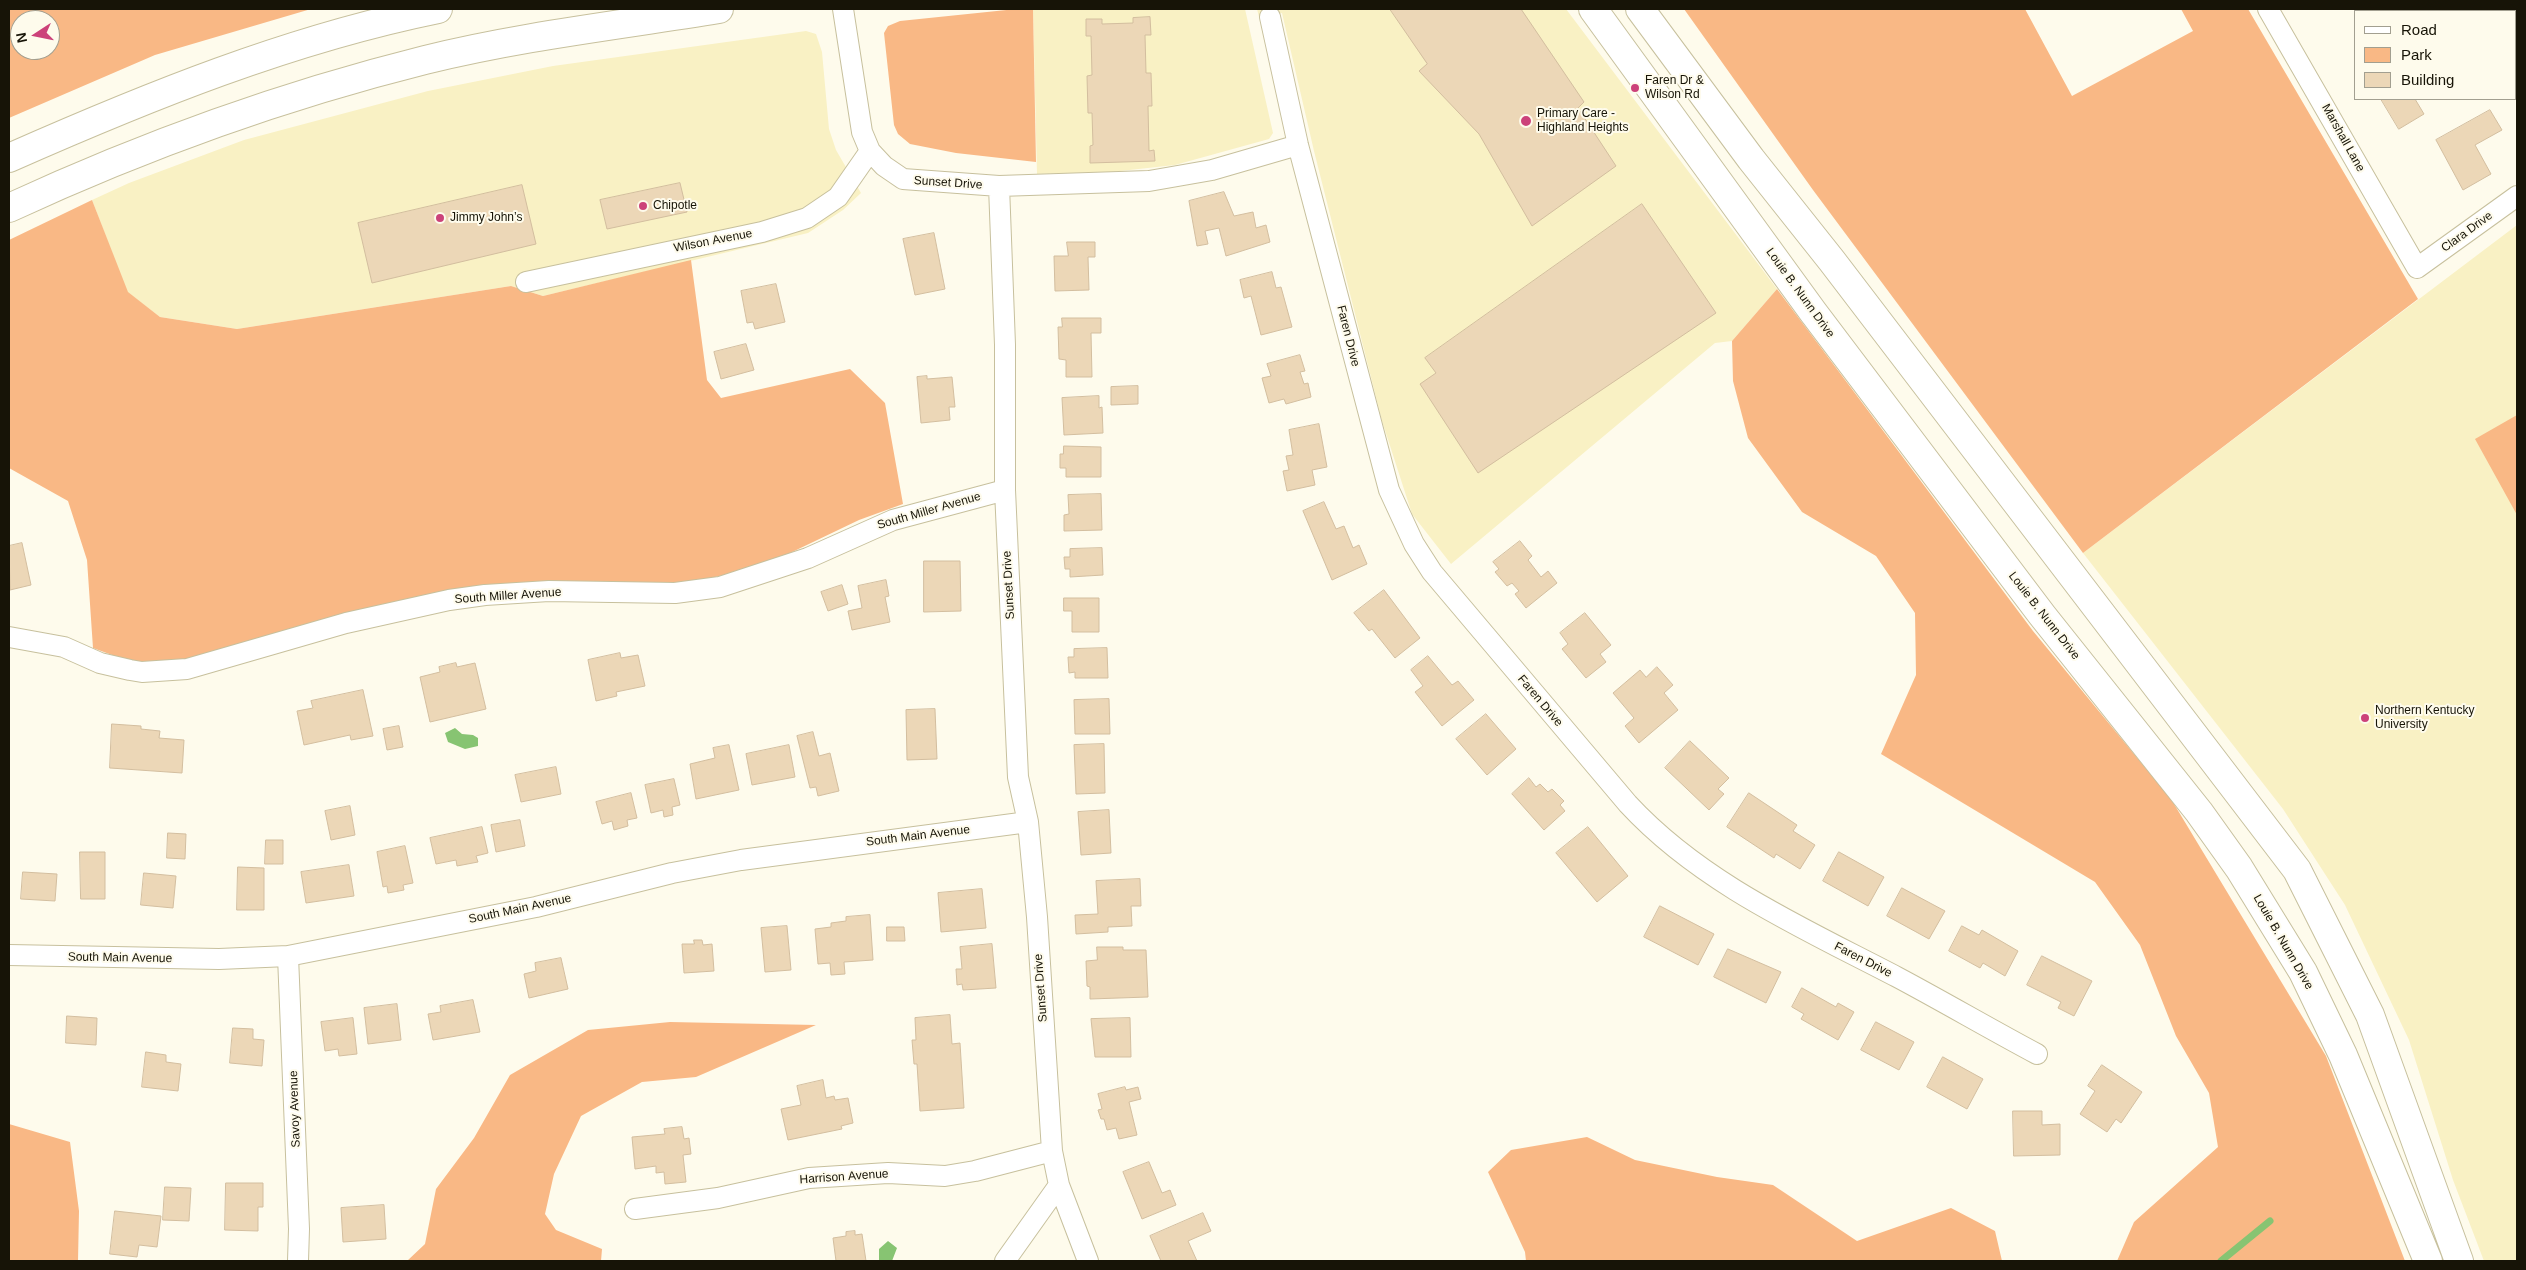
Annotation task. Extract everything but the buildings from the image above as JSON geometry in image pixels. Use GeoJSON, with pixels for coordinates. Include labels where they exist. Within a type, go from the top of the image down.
{"type":"FeatureCollection","features":[{"type":"Feature","properties":{"kind":"main road"},"geometry":{"type":"LineString","coordinates":[[9,158],[146,100],[294,46],[438,9]]}},
{"type":"Feature","properties":{"kind":"main road"},"geometry":{"type":"LineString","coordinates":[[9,208],[144,149],[288,98],[426,60],[494,45],[589,28],[719,9]]}},
{"type":"Feature","properties":{"kind":"main road","name":"Louie B. Nunn Drive"},"geometry":{"type":"LineString","coordinates":[[1593,9],[1813,312],[2042,615],[2199,812],[2239,868],[2277,926],[2311,988],[2343,1055],[2428,1261]]}},
{"type":"Feature","properties":{"kind":"main road"},"geometry":{"type":"LineString","coordinates":[[1640,9],[1751,160],[1832,260],[2297,870],[2370,1015],[2459,1261]]}},
{"type":"Feature","properties":{"kind":"street","name":"Sunset Drive"},"geometry":{"type":"LineString","coordinates":[[843,9],[862,132],[870,151],[884,166],[903,179],[999,186],[1005,345],[1005,490],[1018,777],[1028,822],[1038,930],[1052,1151],[1059,1185],[1088,1261]]}},
{"type":"Feature","properties":{"kind":"street","name":"Marshall Lane"},"geometry":{"type":"LineString","coordinates":[[2268,9],[2417,268]]}},
{"type":"Feature","properties":{"kind":"street","name":"Faren Drive"},"geometry":{"type":"LineString","coordinates":[[1270,17],[1298,145],[1389,490],[1414,544],[1449,594],[1645,823],[1688,860],[1805,930],[2037,1054]]}},
{"type":"Feature","properties":{"kind":"street"},"geometry":{"type":"LineString","coordinates":[[999,186],[1149,181],[1212,170],[1298,145]]}},
{"type":"Feature","properties":{"kind":"street","name":"Wilson Avenue"},"geometry":{"type":"LineString","coordinates":[[526,282],[762,232],[807,218],[838,197],[870,151]]}},
{"type":"Feature","properties":{"kind":"street","name":"Clara Drive"},"geometry":{"type":"LineString","coordinates":[[2417,268],[2517,196]]}},
{"type":"Feature","properties":{"kind":"street","name":"South Miller Avenue"},"geometry":{"type":"LineString","coordinates":[[9,637],[64,647],[100,663],[130,670],[142,672],[188,669],[346,623],[485,594],[550,591],[675,593],[720,587],[808,558],[893,520],[1005,490]]}},
{"type":"Feature","properties":{"kind":"street","name":"South Main Avenue"},"geometry":{"type":"LineString","coordinates":[[9,955],[219,959],[288,956],[536,907],[672,874],[741,860],[1028,822]]}},
{"type":"Feature","properties":{"kind":"street","name":"Savoy Avenue"},"geometry":{"type":"LineString","coordinates":[[288,956],[299,1220],[298,1261]]}},
{"type":"Feature","properties":{"kind":"street","name":"Harrison Avenue"},"geometry":{"type":"LineString","coordinates":[[635,1209],[718,1198],[809,1178],[888,1174],[944,1176],[975,1171],[1052,1151]]}},
{"type":"Feature","properties":{"kind":"street"},"geometry":{"type":"LineString","coordinates":[[1005,1261],[1059,1185]]}},
{"type":"Feature","properties":{"kind":"shaded area"},"geometry":{"type":"Polygon","coordinates":[[[1033,9],[1245,9],[1273,133],[1269,139],[1175,165],[1111,172],[1037,174],[1033,9]]]}},
{"type":"Feature","properties":{"kind":"shaded area"},"geometry":{"type":"Polygon","coordinates":[[[1257,9],[1566,9],[1777,289],[1732,341],[1715,343],[1451,564],[1412,514],[1382,421],[1314,151],[1282,13],[1259,17],[1257,9]]]}},
{"type":"Feature","properties":{"kind":"shaded area"},"geometry":{"type":"Polygon","coordinates":[[[806,31],[816,34],[822,52],[829,129],[836,150],[861,193],[843,210],[808,233],[543,296],[511,286],[237,329],[160,317],[127,292],[92,200],[129,183],[244,140],[428,91],[553,66],[806,31]]]}},
{"type":"Feature","properties":{"kind":"shaded area","name":"Northern Kentucky University"},"geometry":{"type":"Polygon","coordinates":[[[2517,225],[2517,1261],[2484,1261],[2453,1180],[2409,1040],[2345,905],[2283,809],[2083,553],[2517,225]]]}},
{"type":"Feature","properties":{"kind":"shaded area"},"geometry":{"type":"Polygon","coordinates":[[[455,728],[462,734],[473,735],[478,738],[478,746],[465,749],[448,742],[445,733],[455,728]]]}},
{"type":"Feature","properties":{"kind":"shaded area"},"geometry":{"type":"Polygon","coordinates":[[[888,1241],[897,1248],[892,1261],[879,1261],[879,1249],[888,1241]]]}},
{"type":"Feature","properties":{"kind":"green space"},"geometry":{"type":"Polygon","coordinates":[[[9,9],[311,9],[155,55],[9,118],[9,9]]]}},
{"type":"Feature","properties":{"kind":"green space"},"geometry":{"type":"Polygon","coordinates":[[[1016,9],[1033,9],[1036,162],[956,153],[910,144],[898,134],[894,125],[884,33],[888,26],[900,21],[1016,9]]]}},
{"type":"Feature","properties":{"kind":"green space"},"geometry":{"type":"Polygon","coordinates":[[[1684,9],[2025,9],[2072,96],[2193,31],[2181,9],[2248,9],[2418,299],[2083,553],[1813,190],[1684,9]]]}},
{"type":"Feature","properties":{"kind":"green space"},"geometry":{"type":"Polygon","coordinates":[[[92,200],[128,292],[160,317],[237,329],[511,286],[543,296],[691,260],[707,380],[721,398],[850,369],[885,403],[903,504],[859,520],[763,566],[702,580],[645,585],[529,583],[190,660],[134,663],[93,648],[87,560],[68,501],[9,468],[9,240],[92,200]]]}},
{"type":"Feature","properties":{"kind":"green space"},"geometry":{"type":"Polygon","coordinates":[[[1777,289],[2033,631],[2171,799],[2326,1056],[2405,1261],[2117,1261],[2134,1222],[2218,1147],[2209,1093],[2176,1036],[2140,945],[2095,882],[1881,754],[1916,675],[1915,613],[1876,556],[1802,512],[1748,438],[1733,381],[1732,341],[1777,289]]]}},
{"type":"Feature","properties":{"kind":"green space"},"geometry":{"type":"Polygon","coordinates":[[[2517,415],[2517,515],[2475,439],[2517,415]]]}},
{"type":"Feature","properties":{"kind":"green space"},"geometry":{"type":"Polygon","coordinates":[[[670,1022],[816,1025],[696,1077],[642,1082],[581,1116],[554,1174],[545,1214],[556,1230],[602,1249],[601,1261],[407,1261],[425,1244],[436,1189],[474,1138],[510,1075],[588,1030],[670,1022]]]}},
{"type":"Feature","properties":{"kind":"green space"},"geometry":{"type":"Polygon","coordinates":[[[9,1124],[70,1142],[79,1211],[78,1261],[9,1261],[9,1124]]]}},
{"type":"Feature","properties":{"kind":"green space"},"geometry":{"type":"Polygon","coordinates":[[[1587,1137],[1635,1160],[1717,1177],[1773,1185],[1857,1241],[1951,1208],[1995,1231],[2002,1261],[1526,1261],[1525,1252],[1488,1172],[1511,1150],[1587,1137]]]}},
{"type":"Feature","properties":{"kind":"waterway"},"geometry":{"type":"LineString","coordinates":[[2221,1261],[2270,1221]]}},
{"type":"Feature","properties":{"kind":"place","name":"Faren Dr & Wilson Rd"},"geometry":{"type":"Point","coordinates":[1635,88]}},
{"type":"Feature","properties":{"kind":"place","name":"Primary Care - Highland Heights"},"geometry":{"type":"Point","coordinates":[1526,121]}},
{"type":"Feature","properties":{"kind":"place","name":"Chipotle"},"geometry":{"type":"Point","coordinates":[643,206]}},
{"type":"Feature","properties":{"kind":"place","name":"Jimmy John’s"},"geometry":{"type":"Point","coordinates":[440,218]}},
{"type":"Feature","properties":{"kind":"place","name":"Northern Kentucky University"},"geometry":{"type":"Point","coordinates":[2365,718]}}]}
